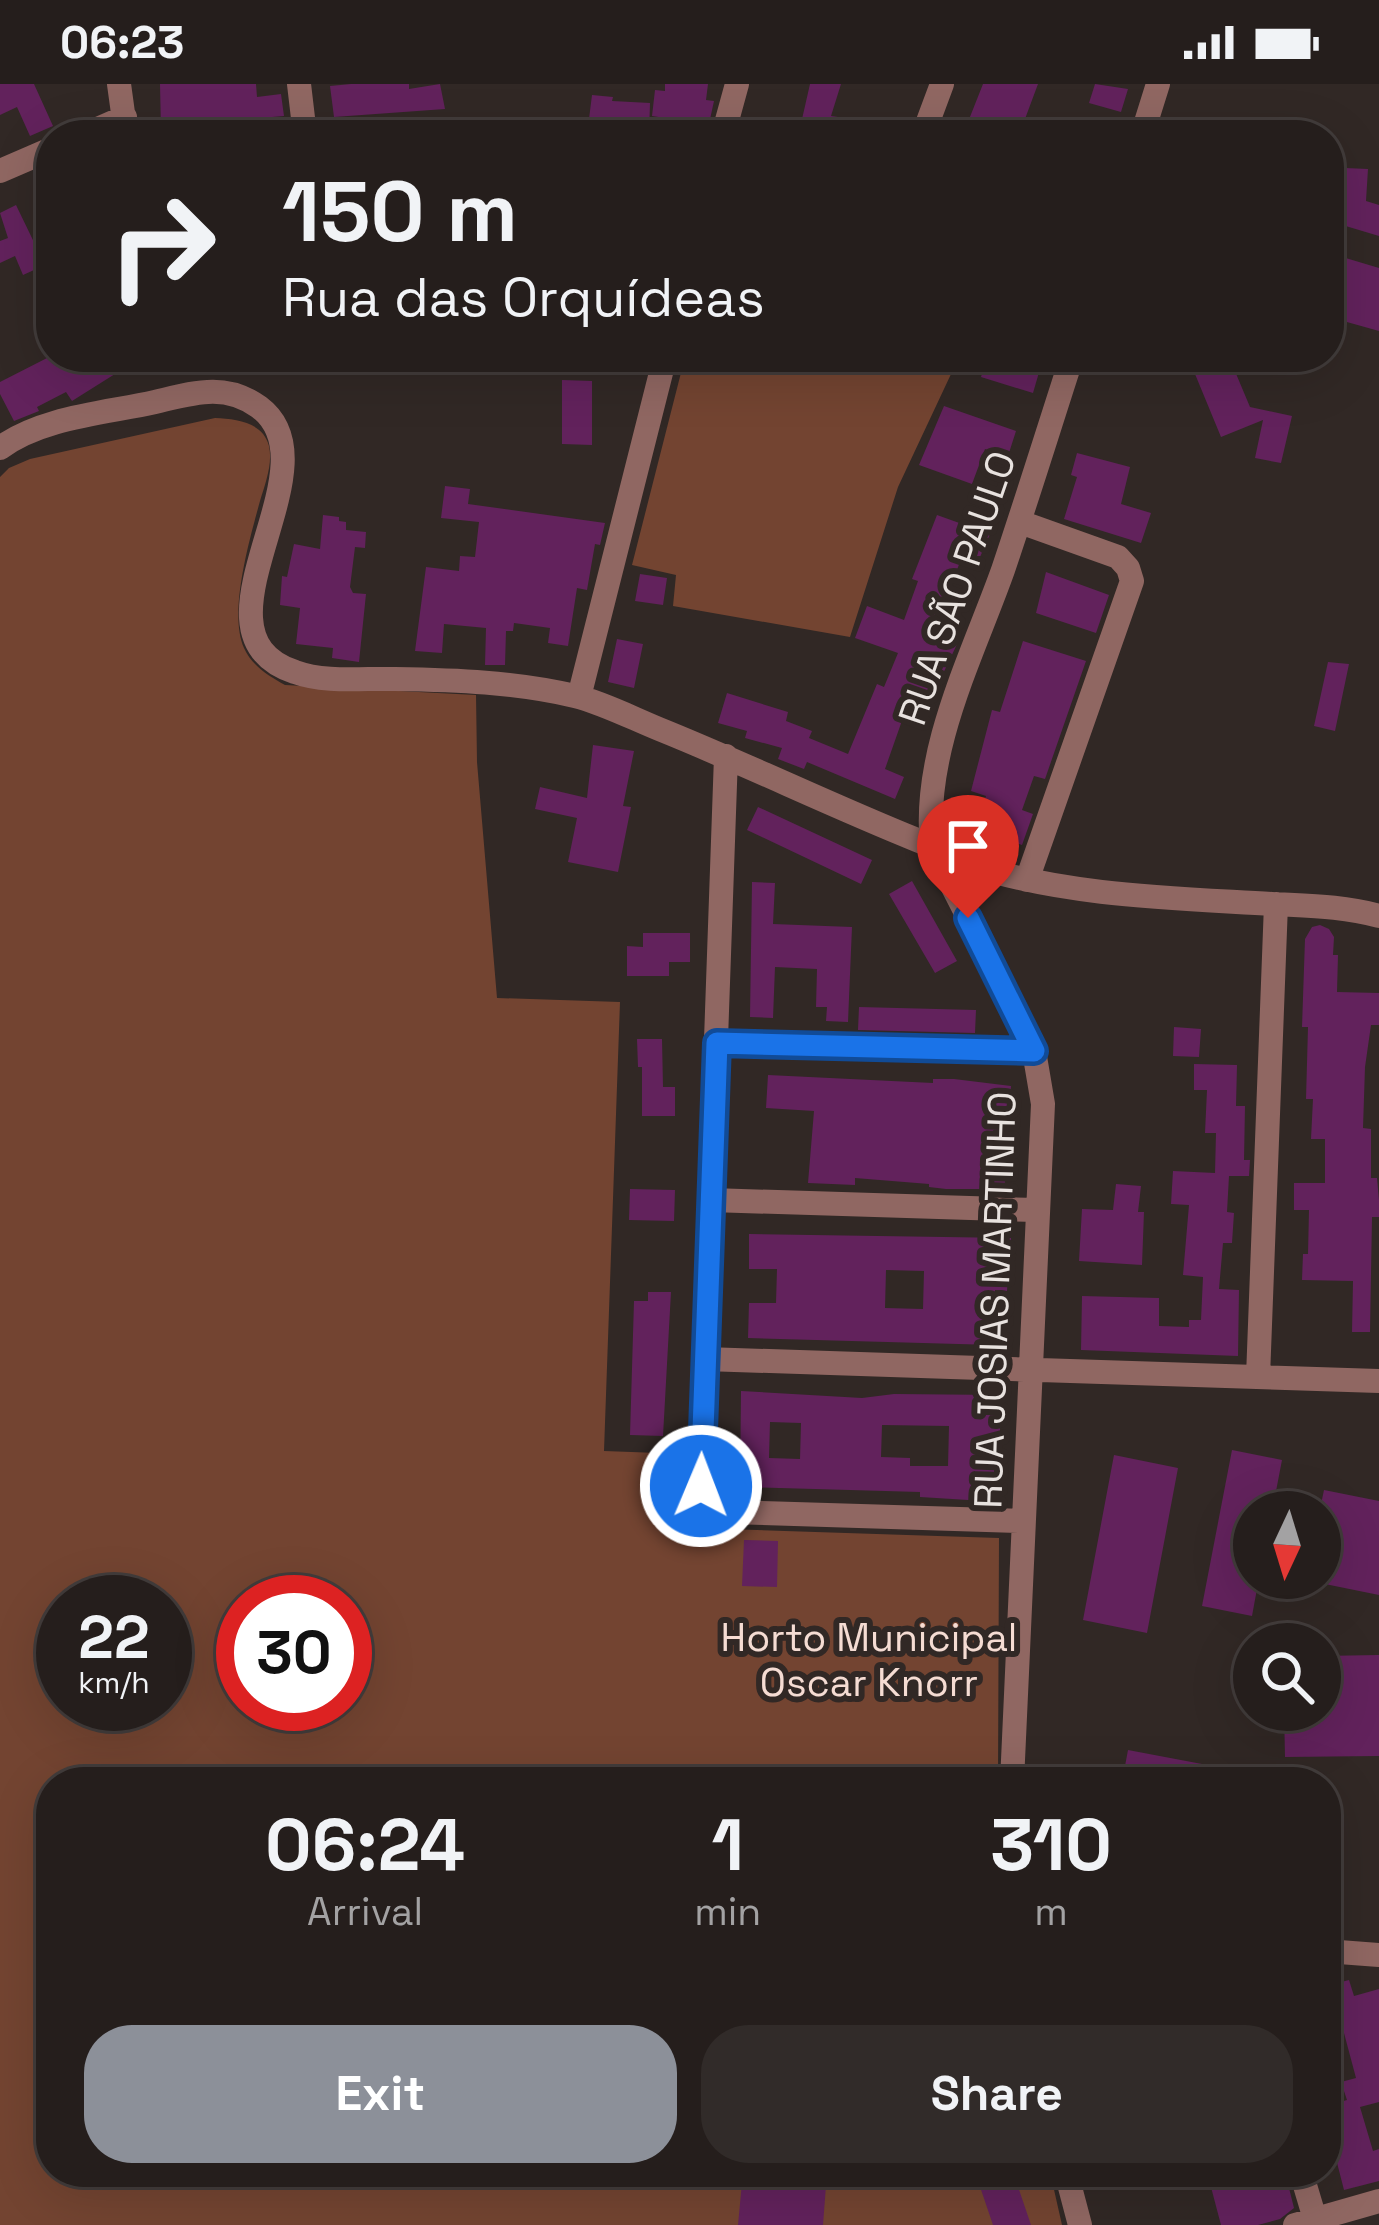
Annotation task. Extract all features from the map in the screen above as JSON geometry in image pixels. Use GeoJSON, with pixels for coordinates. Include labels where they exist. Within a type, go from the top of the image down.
{"type":"FeatureCollection","features":[{"type":"Feature","properties":{"kind":"street"},"geometry":{"type":"LineString","coordinates":[[119,84],[124,120]]}},
{"type":"Feature","properties":{"kind":"street"},"geometry":{"type":"LineString","coordinates":[[299,84],[303,120]]}},
{"type":"Feature","properties":{"kind":"street"},"geometry":{"type":"LineString","coordinates":[[727,120],[737,84]]}},
{"type":"Feature","properties":{"kind":"street"},"geometry":{"type":"LineString","coordinates":[[928,120],[941,84]]}},
{"type":"Feature","properties":{"kind":"street"},"geometry":{"type":"LineString","coordinates":[[1147,120],[1158,84]]}},
{"type":"Feature","properties":{"kind":"street"},"geometry":{"type":"LineString","coordinates":[[0,171],[36,155]]}},
{"type":"Feature","properties":{"kind":"street"},"geometry":{"type":"LineString","coordinates":[[579,697],[661,372]]}},
{"type":"Feature","properties":{"kind":"street","name":"RUA SÃO PAULO"},"geometry":{"type":"LineString","coordinates":[[932,846],[929,815],[937,757],[1067,372]]}},
{"type":"Feature","properties":{"kind":"street"},"geometry":{"type":"LineString","coordinates":[[0,448],[40,428],[214,389],[244,396],[269,414],[284,437],[284,470],[253,592],[251,619],[256,640],[272,659],[295,672],[328,677],[487,680],[579,697],[726,755],[971,866],[1027,880],[1312,904],[1379,916]]}},
{"type":"Feature","properties":{"kind":"street"},"geometry":{"type":"LineString","coordinates":[[1020,522],[1118,557],[1132,581],[1027,880]]}},
{"type":"Feature","properties":{"kind":"street"},"geometry":{"type":"LineString","coordinates":[[726,755],[700,1465],[704,1498],[730,1512],[1022,1521]]}},
{"type":"Feature","properties":{"kind":"street","name":"RUA JOSIAS MARTINHO"},"geometry":{"type":"LineString","coordinates":[[932,846],[1034,1051],[1043,1104],[1013,1767]]}},
{"type":"Feature","properties":{"kind":"street"},"geometry":{"type":"LineString","coordinates":[[1258,1378],[1276,904]]}},
{"type":"Feature","properties":{"kind":"street"},"geometry":{"type":"LineString","coordinates":[[717,1043],[1034,1051]]}},
{"type":"Feature","properties":{"kind":"street"},"geometry":{"type":"LineString","coordinates":[[711,1201],[1036,1210]]}},
{"type":"Feature","properties":{"kind":"street"},"geometry":{"type":"LineString","coordinates":[[705,1359],[1379,1381]]}},
{"type":"Feature","properties":{"kind":"street"},"geometry":{"type":"LineString","coordinates":[[1341,1953],[1379,1954]]}},
{"type":"Feature","properties":{"kind":"street"},"geometry":{"type":"LineString","coordinates":[[1070,2187],[1080,2225]]}},
{"type":"Feature","properties":{"kind":"street"},"geometry":{"type":"LineString","coordinates":[[1302,2187],[1305,2222],[1379,2201]]}},
{"type":"Feature","properties":{"kind":"green space"},"geometry":{"type":"Polygon","coordinates":[[[681,372],[952,372],[898,487],[850,637],[673,606],[676,575],[632,565],[681,372]]]}},
{"type":"Feature","properties":{"kind":"green space","name":"Horto Municipal Oscar Knorr"},"geometry":{"type":"Polygon","coordinates":[[[215,418],[255,427],[266,438],[270,460],[239,595],[240,633],[252,660],[285,685],[476,695],[477,762],[497,998],[620,1002],[604,1451],[686,1454],[684,1504],[698,1528],[999,1538],[998,1767],[36,1767],[36,2187],[1053,2187],[1062,2225],[0,2225],[0,477],[30,459],[215,418]]]}},
{"type":"Feature","properties":{"kind":"building"},"geometry":{"type":"Polygon","coordinates":[[[0,84],[34,84],[50,120],[36,120],[36,133],[30,136],[17,107],[0,115],[0,84]]]}},
{"type":"Feature","properties":{"kind":"building"},"geometry":{"type":"Polygon","coordinates":[[[160,84],[256,84],[257,97],[281,94],[284,116],[272,120],[161,120],[160,84]]]}},
{"type":"Feature","properties":{"kind":"building"},"geometry":{"type":"Polygon","coordinates":[[[409,84],[409,89],[440,84],[445,109],[334,117],[330,86],[409,84]]]}},
{"type":"Feature","properties":{"kind":"building"},"geometry":{"type":"Polygon","coordinates":[[[665,84],[708,84],[706,100],[714,101],[710,120],[652,116],[655,90],[665,91],[665,84]]]}},
{"type":"Feature","properties":{"kind":"building"},"geometry":{"type":"Polygon","coordinates":[[[810,84],[841,84],[831,116],[837,120],[802,120],[810,84]]]}},
{"type":"Feature","properties":{"kind":"building"},"geometry":{"type":"Polygon","coordinates":[[[983,84],[1038,84],[1025,120],[969,120],[983,84]]]}},
{"type":"Feature","properties":{"kind":"building"},"geometry":{"type":"Polygon","coordinates":[[[1095,84],[1128,89],[1121,112],[1089,103],[1095,84]]]}},
{"type":"Feature","properties":{"kind":"building"},"geometry":{"type":"Polygon","coordinates":[[[592,95],[650,103],[649,120],[589,120],[592,95]]]}},
{"type":"Feature","properties":{"kind":"building"},"geometry":{"type":"Polygon","coordinates":[[[1345,168],[1368,169],[1366,201],[1379,205],[1379,236],[1344,226],[1345,168]]]}},
{"type":"Feature","properties":{"kind":"building"},"geometry":{"type":"Polygon","coordinates":[[[16,205],[36,246],[36,269],[23,275],[15,256],[0,263],[0,241],[8,238],[0,213],[16,205]]]}},
{"type":"Feature","properties":{"kind":"building"},"geometry":{"type":"Polygon","coordinates":[[[1344,258],[1379,268],[1379,331],[1344,321],[1344,258]]]}},
{"type":"Feature","properties":{"kind":"building"},"geometry":{"type":"Polygon","coordinates":[[[36,364],[36,372],[118,372],[72,401],[66,392],[14,421],[0,394],[0,382],[36,364]]]}},
{"type":"Feature","properties":{"kind":"building"},"geometry":{"type":"Polygon","coordinates":[[[982,372],[1039,372],[1033,393],[981,377],[982,372]]]}},
{"type":"Feature","properties":{"kind":"building"},"geometry":{"type":"Polygon","coordinates":[[[1194,372],[1235,372],[1250,407],[1292,416],[1281,463],[1255,458],[1263,420],[1221,437],[1194,372]]]}},
{"type":"Feature","properties":{"kind":"building"},"geometry":{"type":"Polygon","coordinates":[[[562,380],[592,381],[592,445],[562,444],[562,380]]]}},
{"type":"Feature","properties":{"kind":"building"},"geometry":{"type":"Polygon","coordinates":[[[944,406],[1016,431],[1008,456],[985,449],[972,484],[919,465],[944,406]]]}},
{"type":"Feature","properties":{"kind":"building"},"geometry":{"type":"Polygon","coordinates":[[[1077,453],[1130,467],[1121,504],[1151,513],[1141,543],[1064,519],[1077,477],[1071,475],[1077,453]]]}},
{"type":"Feature","properties":{"kind":"building"},"geometry":{"type":"Polygon","coordinates":[[[445,486],[470,489],[468,504],[605,523],[600,545],[595,544],[587,590],[577,588],[568,646],[548,643],[550,628],[514,623],[513,631],[506,631],[505,665],[485,665],[486,628],[444,624],[442,653],[415,651],[426,567],[459,571],[460,556],[475,557],[479,522],[441,518],[445,486]]]}},
{"type":"Feature","properties":{"kind":"building"},"geometry":{"type":"Polygon","coordinates":[[[323,515],[339,517],[346,522],[346,530],[366,532],[365,548],[355,547],[350,587],[353,593],[366,594],[359,662],[332,658],[333,648],[296,644],[300,608],[280,605],[282,576],[287,577],[294,544],[320,549],[323,515]]]}},
{"type":"Feature","properties":{"kind":"building"},"geometry":{"type":"Polygon","coordinates":[[[937,515],[990,534],[977,564],[962,557],[933,630],[959,640],[929,703],[911,695],[885,769],[904,777],[895,799],[807,762],[804,769],[778,759],[782,748],[745,738],[747,731],[718,723],[727,693],[788,712],[786,721],[812,731],[809,738],[848,754],[877,684],[884,687],[898,653],[855,638],[867,606],[904,620],[918,581],[912,579],[937,515]]]}},
{"type":"Feature","properties":{"kind":"building"},"geometry":{"type":"Polygon","coordinates":[[[1046,572],[1109,595],[1096,633],[1036,613],[1046,572]]]}},
{"type":"Feature","properties":{"kind":"building"},"geometry":{"type":"Polygon","coordinates":[[[640,574],[667,578],[663,605],[635,601],[640,574]]]}},
{"type":"Feature","properties":{"kind":"building"},"geometry":{"type":"Polygon","coordinates":[[[617,639],[643,644],[634,688],[608,682],[617,639]]]}},
{"type":"Feature","properties":{"kind":"building"},"geometry":{"type":"Polygon","coordinates":[[[1023,641],[1086,661],[1045,779],[1034,776],[1022,810],[1033,814],[1022,845],[974,829],[986,796],[971,791],[992,710],[1000,712],[1023,641]]]}},
{"type":"Feature","properties":{"kind":"building"},"geometry":{"type":"Polygon","coordinates":[[[1328,662],[1349,664],[1335,731],[1314,726],[1328,662]]]}},
{"type":"Feature","properties":{"kind":"building"},"geometry":{"type":"Polygon","coordinates":[[[593,745],[634,751],[623,806],[631,807],[618,872],[568,862],[577,818],[535,809],[540,787],[587,798],[593,745]]]}},
{"type":"Feature","properties":{"kind":"building"},"geometry":{"type":"Polygon","coordinates":[[[758,807],[872,860],[861,884],[747,830],[758,807]]]}},
{"type":"Feature","properties":{"kind":"building"},"geometry":{"type":"Polygon","coordinates":[[[912,881],[957,961],[935,973],[889,894],[912,881]]]}},
{"type":"Feature","properties":{"kind":"building"},"geometry":{"type":"Polygon","coordinates":[[[752,882],[775,883],[773,924],[852,927],[848,1022],[826,1021],[827,1007],[816,1007],[817,969],[775,967],[773,1018],[750,1017],[752,882]]]}},
{"type":"Feature","properties":{"kind":"building"},"geometry":{"type":"Polygon","coordinates":[[[1320,925],[1334,937],[1337,992],[1379,993],[1379,1025],[1371,1025],[1365,1067],[1363,1128],[1371,1129],[1371,1178],[1377,1178],[1379,1200],[1379,1217],[1372,1217],[1370,1332],[1352,1332],[1353,1281],[1302,1280],[1309,1210],[1294,1210],[1294,1183],[1325,1183],[1325,1139],[1311,1139],[1313,1099],[1306,1099],[1308,1027],[1302,1027],[1305,939],[1312,927],[1320,925]]]}},
{"type":"Feature","properties":{"kind":"building"},"geometry":{"type":"Polygon","coordinates":[[[643,933],[690,933],[690,962],[669,962],[669,976],[627,976],[627,946],[643,947],[643,933]]]}},
{"type":"Feature","properties":{"kind":"building"},"geometry":{"type":"Polygon","coordinates":[[[859,1007],[976,1010],[975,1033],[858,1030],[859,1007]]]}},
{"type":"Feature","properties":{"kind":"building"},"geometry":{"type":"Polygon","coordinates":[[[1174,1027],[1201,1029],[1199,1057],[1173,1056],[1174,1027]]]}},
{"type":"Feature","properties":{"kind":"building"},"geometry":{"type":"Polygon","coordinates":[[[637,1039],[662,1039],[663,1087],[675,1087],[675,1116],[642,1116],[637,1039]]]}},
{"type":"Feature","properties":{"kind":"building"},"geometry":{"type":"Polygon","coordinates":[[[1194,1064],[1237,1065],[1236,1106],[1245,1106],[1244,1160],[1250,1160],[1249,1176],[1229,1176],[1227,1212],[1234,1213],[1232,1243],[1223,1243],[1219,1289],[1239,1290],[1238,1356],[1081,1350],[1082,1296],[1159,1298],[1159,1326],[1189,1327],[1189,1320],[1201,1320],[1203,1277],[1183,1275],[1189,1205],[1171,1204],[1173,1171],[1215,1173],[1216,1133],[1205,1133],[1207,1090],[1194,1090],[1194,1064]]]}},
{"type":"Feature","properties":{"kind":"building"},"geometry":{"type":"Polygon","coordinates":[[[768,1075],[933,1083],[933,1079],[954,1079],[1011,1086],[1004,1189],[946,1189],[855,1178],[855,1185],[808,1183],[814,1111],[766,1108],[768,1075]]]}},
{"type":"Feature","properties":{"kind":"building"},"geometry":{"type":"Polygon","coordinates":[[[1116,1184],[1141,1186],[1142,1265],[1079,1261],[1082,1209],[1113,1210],[1116,1184]]]}},
{"type":"Feature","properties":{"kind":"building"},"geometry":{"type":"Polygon","coordinates":[[[630,1189],[675,1190],[674,1221],[629,1220],[630,1189]]]}},
{"type":"Feature","properties":{"kind":"building"},"geometry":{"type":"Polygon","coordinates":[[[749,1234],[1011,1238],[1007,1291],[995,1290],[994,1345],[748,1338],[749,1303],[776,1303],[777,1269],[749,1269],[749,1234]],[[886,1270],[885,1308],[923,1309],[924,1271],[886,1270]]]}},
{"type":"Feature","properties":{"kind":"building"},"geometry":{"type":"Polygon","coordinates":[[[648,1292],[671,1292],[663,1436],[630,1435],[634,1301],[648,1301],[648,1292]]]}},
{"type":"Feature","properties":{"kind":"building"},"geometry":{"type":"Polygon","coordinates":[[[741,1391],[862,1398],[1000,1395],[1000,1502],[920,1497],[920,1492],[740,1487],[741,1391]],[[770,1422],[769,1458],[800,1459],[801,1423],[770,1422]],[[882,1425],[881,1457],[910,1458],[910,1466],[948,1466],[949,1426],[882,1425]]]}},
{"type":"Feature","properties":{"kind":"building"},"geometry":{"type":"Polygon","coordinates":[[[1232,1450],[1282,1460],[1276,1491],[1233,1491],[1233,1599],[1255,1599],[1252,1616],[1202,1606],[1232,1450]]]}},
{"type":"Feature","properties":{"kind":"building"},"geometry":{"type":"Polygon","coordinates":[[[1114,1455],[1178,1468],[1147,1633],[1083,1620],[1114,1455]]]}},
{"type":"Feature","properties":{"kind":"building"},"geometry":{"type":"Polygon","coordinates":[[[1341,1493],[1379,1501],[1379,1595],[1341,1587],[1341,1493]]]}},
{"type":"Feature","properties":{"kind":"building"},"geometry":{"type":"Polygon","coordinates":[[[744,1540],[778,1541],[777,1587],[742,1586],[744,1540]]]}},
{"type":"Feature","properties":{"kind":"building"},"geometry":{"type":"Polygon","coordinates":[[[1379,1655],[1379,1756],[1285,1757],[1284,1731],[1341,1731],[1341,1656],[1379,1655]]]}},
{"type":"Feature","properties":{"kind":"building"},"geometry":{"type":"Polygon","coordinates":[[[1128,1750],[1202,1764],[1202,1767],[1125,1767],[1128,1750]]]}},
{"type":"Feature","properties":{"kind":"building"},"geometry":{"type":"Polygon","coordinates":[[[1349,1980],[1354,1996],[1379,1989],[1379,2102],[1360,2107],[1373,2151],[1379,2149],[1379,2181],[1344,2190],[1341,2102],[1347,2100],[1341,2082],[1356,2078],[1341,2034],[1341,1982],[1349,1980]]]}},
{"type":"Feature","properties":{"kind":"building"},"geometry":{"type":"Polygon","coordinates":[[[742,2187],[826,2187],[823,2225],[738,2225],[742,2187]]]}},
{"type":"Feature","properties":{"kind":"building"},"geometry":{"type":"Polygon","coordinates":[[[980,2187],[1018,2187],[1031,2225],[993,2225],[980,2187]]]}},
{"type":"Feature","properties":{"kind":"building"},"geometry":{"type":"Polygon","coordinates":[[[1211,2187],[1289,2187],[1294,2208],[1280,2219],[1258,2225],[1221,2225],[1211,2187]]]}},
{"type":"Feature","properties":{"kind":"route"},"geometry":{"type":"LineString","coordinates":[[701,1486],[717,1043],[1034,1051],[968,918]]}}]}
